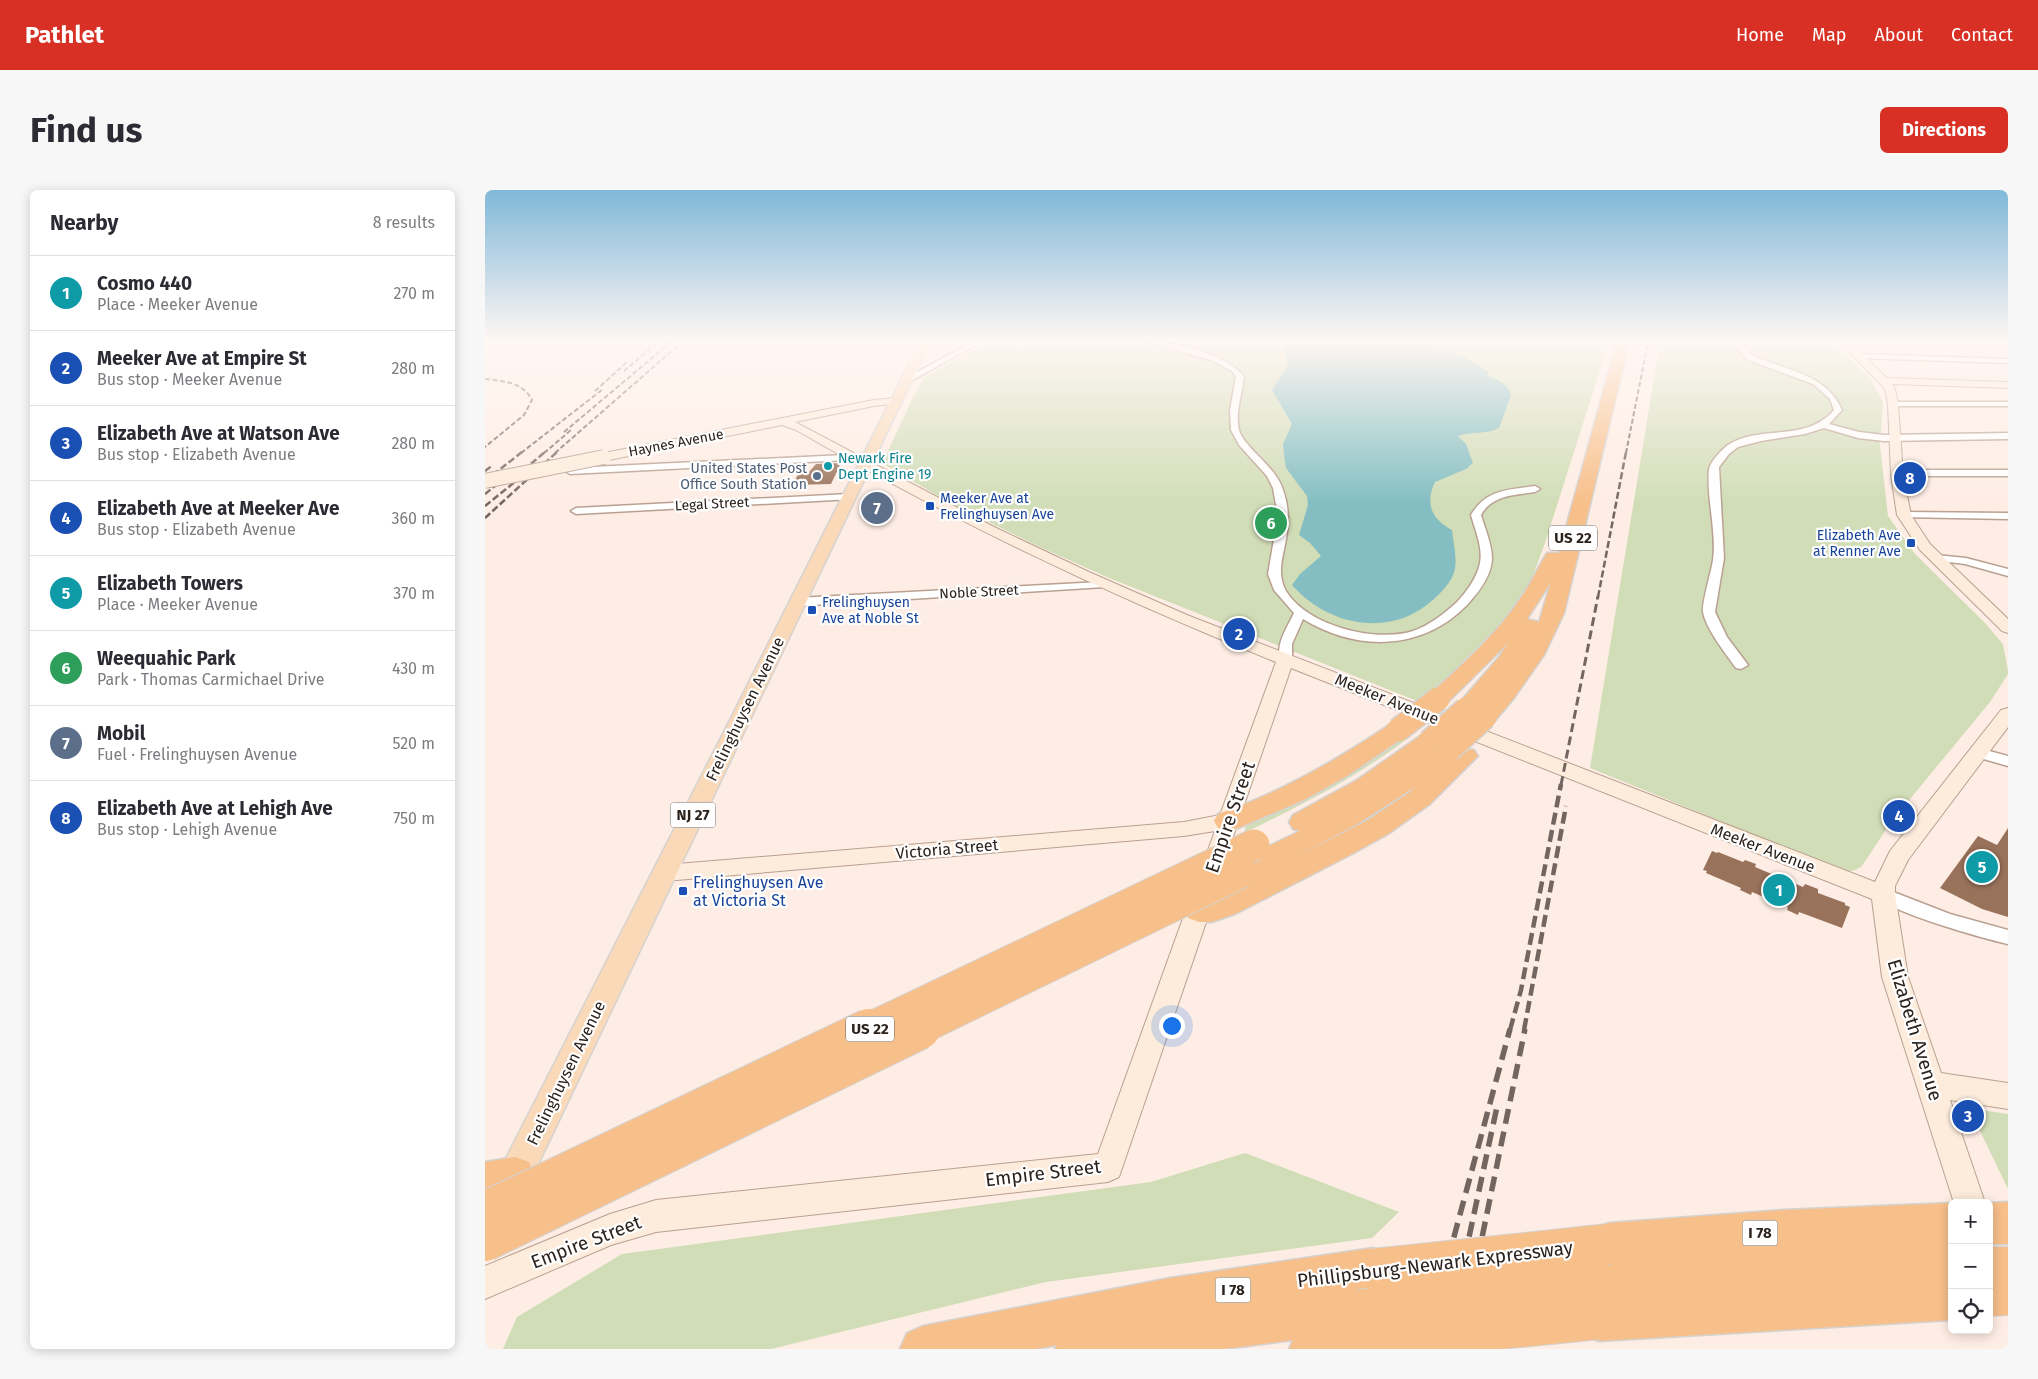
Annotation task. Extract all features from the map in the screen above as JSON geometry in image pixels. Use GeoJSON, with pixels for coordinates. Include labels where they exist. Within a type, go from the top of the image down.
{"type":"FeatureCollection","features":[{"type":"Feature","properties":{"kind":"highway","name":"US 22"},"geometry":{"type":"LineString","coordinates":[[1483,716],[1500,671],[1520,642],[1539,605],[1599,396]]}},
{"type":"Feature","properties":{"kind":"highway","name":"US 22"},"geometry":{"type":"LineString","coordinates":[[485,1212],[1248,859],[1364,809],[1416,775],[1447,750],[1483,716],[1517,692],[1556,604],[1609,396]]}},
{"type":"Feature","properties":{"kind":"highway"},"geometry":{"type":"LineString","coordinates":[[1227,821],[1267,807],[1295,794],[1359,756],[1439,699],[1475,666],[1508,631],[1534,595],[1553,557]]}},
{"type":"Feature","properties":{"kind":"highway"},"geometry":{"type":"LineString","coordinates":[[1199,910],[1212,910],[1224,906],[1367,834],[1420,798],[1447,750],[1483,716]]}},
{"type":"Feature","properties":{"kind":"highway","name":"US 22"},"geometry":{"type":"LineString","coordinates":[[485,1240],[1248,859]]}},
{"type":"Feature","properties":{"kind":"highway"},"geometry":{"type":"LineString","coordinates":[[1993,1223],[2008,1223]]}},
{"type":"Feature","properties":{"kind":"highway","name":"Phillipsburg-Newark Expressway"},"geometry":{"type":"LineString","coordinates":[[943,1345],[1091,1336],[1251,1286],[1373,1269],[1604,1282],[1707,1236],[1948,1224]]}},
{"type":"Feature","properties":{"kind":"highway"},"geometry":{"type":"LineString","coordinates":[[1993,1267],[2008,1267]]}},
{"type":"Feature","properties":{"kind":"highway"},"geometry":{"type":"LineString","coordinates":[[1091,1336],[1228,1326],[1341,1334],[1604,1282],[1940,1282]]}},
{"type":"Feature","properties":{"kind":"highway"},"geometry":{"type":"LineString","coordinates":[[1993,1296],[2008,1295]]}},
{"type":"Feature","properties":{"kind":"main road","name":"Frelinghuysen Avenue"},"geometry":{"type":"LineString","coordinates":[[485,1240],[500,1179],[665,873],[851,492],[862,460],[899,396]]}},
{"type":"Feature","properties":{"kind":"main road"},"geometry":{"type":"LineString","coordinates":[[1891,396],[1897,471],[1904,515],[1925,547],[2008,628]]}},
{"type":"Feature","properties":{"kind":"main road","name":"Haynes Avenue"},"geometry":{"type":"LineString","coordinates":[[485,481],[874,403],[896,401]]}},
{"type":"Feature","properties":{"kind":"main road","name":"Meeker Avenue"},"geometry":{"type":"LineString","coordinates":[[783,421],[862,460],[893,481],[1023,548],[1101,585],[1883,894]]}},
{"type":"Feature","properties":{"kind":"main road"},"geometry":{"type":"LineString","coordinates":[[851,492],[875,481],[893,481]]}},
{"type":"Feature","properties":{"kind":"main road","name":"Empire Street"},"geometry":{"type":"LineString","coordinates":[[485,1283],[610,1230],[656,1216],[1109,1166],[1199,910],[1227,821],[1286,658]]}},
{"type":"Feature","properties":{"kind":"main road","name":"Elizabeth Avenue"},"geometry":{"type":"LineString","coordinates":[[1969,1199],[1895,977],[1883,894],[1884,886],[1898,857],[2008,714]]}},
{"type":"Feature","properties":{"kind":"main road","name":"Victoria Street"},"geometry":{"type":"LineString","coordinates":[[665,873],[1190,829],[1227,821]]}},
{"type":"Feature","properties":{"kind":"main road"},"geometry":{"type":"LineString","coordinates":[[1931,1084],[2008,1096]]}},
{"type":"Feature","properties":{"kind":"main road"},"geometry":{"type":"LineString","coordinates":[[1993,1274],[2008,1320]]}},
{"type":"Feature","properties":{"kind":"street"},"geometry":{"type":"LineString","coordinates":[[1237,396],[1234,428],[1237,436],[1270,472],[1282,504],[1284,520],[1274,574],[1275,583],[1286,600],[1304,614],[1336,630],[1373,639],[1393,639],[1435,626],[1464,602],[1476,586],[1482,572],[1486,559],[1476,515],[1482,504],[1497,495],[1535,489]]}},
{"type":"Feature","properties":{"kind":"street"},"geometry":{"type":"LineString","coordinates":[[1741,665],[1721,638],[1709,612],[1719,558],[1714,467],[1727,450],[1735,445],[1750,440],[1784,435],[1824,425],[1834,417],[1838,410],[1832,396]]}},
{"type":"Feature","properties":{"kind":"street"},"geometry":{"type":"LineString","coordinates":[[1893,404],[2008,404]]}},
{"type":"Feature","properties":{"kind":"street"},"geometry":{"type":"LineString","coordinates":[[1824,425],[1858,434]]}},
{"type":"Feature","properties":{"kind":"street"},"geometry":{"type":"LineString","coordinates":[[1784,435],[1858,434],[1894,437],[2008,436]]}},
{"type":"Feature","properties":{"kind":"street"},"geometry":{"type":"LineString","coordinates":[[570,471],[862,460]]}},
{"type":"Feature","properties":{"kind":"street"},"geometry":{"type":"LineString","coordinates":[[1897,471],[1912,473],[2008,473]]}},
{"type":"Feature","properties":{"kind":"street","name":"Legal Street"},"geometry":{"type":"LineString","coordinates":[[576,511],[851,492]]}},
{"type":"Feature","properties":{"kind":"street"},"geometry":{"type":"LineString","coordinates":[[1904,515],[2008,516]]}},
{"type":"Feature","properties":{"kind":"street"},"geometry":{"type":"LineString","coordinates":[[1936,558],[1966,561],[2008,573]]}},
{"type":"Feature","properties":{"kind":"street","name":"Noble Street"},"geometry":{"type":"LineString","coordinates":[[797,602],[1101,585]]}},
{"type":"Feature","properties":{"kind":"street"},"geometry":{"type":"LineString","coordinates":[[1286,658],[1296,647],[1304,614]]}},
{"type":"Feature","properties":{"kind":"street"},"geometry":{"type":"LineString","coordinates":[[1978,753],[2008,761]]}},
{"type":"Feature","properties":{"kind":"street","name":"Meeker Avenue"},"geometry":{"type":"LineString","coordinates":[[1883,894],[1919,910],[2008,937]]}},
{"type":"Feature","properties":{"kind":"green space"},"geometry":{"type":"Polygon","coordinates":[[[1592,396],[1545,543],[1528,589],[1511,618],[1422,703],[1109,578],[950,503],[885,465],[883,462],[913,397],[1592,396]]]}},
{"type":"Feature","properties":{"kind":"green space"},"geometry":{"type":"Polygon","coordinates":[[[1651,396],[1880,396],[1883,402],[1880,445],[1888,516],[1915,554],[1985,623],[2003,644],[2008,674],[1990,702],[1891,822],[1862,866],[1852,871],[1836,868],[1590,768],[1651,396]]]}},
{"type":"Feature","properties":{"kind":"green space"},"geometry":{"type":"Polygon","coordinates":[[[1412,727],[1421,728],[1358,773],[1244,833],[1247,822],[1412,727]]]}},
{"type":"Feature","properties":{"kind":"green space"},"geometry":{"type":"Polygon","coordinates":[[[1969,1108],[2008,1114],[2008,1189],[1969,1108]]]}},
{"type":"Feature","properties":{"kind":"green space"},"geometry":{"type":"Polygon","coordinates":[[[1245,1153],[1399,1212],[1372,1238],[1046,1282],[771,1349],[503,1349],[517,1317],[622,1254],[1151,1182],[1245,1153]]]}},
{"type":"Feature","properties":{"kind":"water"},"geometry":{"type":"Polygon","coordinates":[[[1276,396],[1511,396],[1499,428],[1489,432],[1458,436],[1466,444],[1473,463],[1466,469],[1435,482],[1430,497],[1430,504],[1439,521],[1452,530],[1456,559],[1454,572],[1447,585],[1441,593],[1417,612],[1399,619],[1380,623],[1360,622],[1341,618],[1323,610],[1292,585],[1300,574],[1321,556],[1310,543],[1299,535],[1308,505],[1307,496],[1286,468],[1283,444],[1292,424],[1276,396]]]}},
{"type":"Feature","properties":{"kind":"building","name":"United States Post Office South Station"},"geometry":{"type":"Polygon","coordinates":[[[841,463],[831,484],[792,485],[799,473],[809,472],[816,464],[841,463]]]}},
{"type":"Feature","properties":{"kind":"building"},"geometry":{"type":"Polygon","coordinates":[[[2008,828],[2008,917],[1982,909],[1940,888],[1978,836],[1997,845],[2008,828]]]}},
{"type":"Feature","properties":{"kind":"building"},"geometry":{"type":"Polygon","coordinates":[[[1712,851],[1743,862],[1745,860],[1756,864],[1755,867],[1803,887],[1805,884],[1818,889],[1818,893],[1845,903],[1845,905],[1850,907],[1842,928],[1799,912],[1798,915],[1787,910],[1788,907],[1752,892],[1751,895],[1740,890],[1741,888],[1706,873],[1707,871],[1703,870],[1712,851]]]}},
{"type":"Feature","properties":{"kind":"railway"},"geometry":{"type":"LineString","coordinates":[[485,447],[524,415],[532,400],[529,396]]}},
{"type":"Feature","properties":{"kind":"railway"},"geometry":{"type":"LineString","coordinates":[[521,453],[594,396]]}},
{"type":"Feature","properties":{"kind":"railway"},"geometry":{"type":"LineString","coordinates":[[564,432],[607,396]]}},
{"type":"Feature","properties":{"kind":"railway"},"geometry":{"type":"LineString","coordinates":[[555,453],[620,396]]}},
{"type":"Feature","properties":{"kind":"railway"},"geometry":{"type":"LineString","coordinates":[[1626,453],[1637,396]]}},
{"type":"Feature","properties":{"kind":"railway"},"geometry":{"type":"LineString","coordinates":[[544,453],[571,430]]}},
{"type":"Feature","properties":{"kind":"railway"},"geometry":{"type":"LineString","coordinates":[[485,481],[522,452]]}},
{"type":"Feature","properties":{"kind":"railway"},"geometry":{"type":"LineString","coordinates":[[508,483],[545,452]]}},
{"type":"Feature","properties":{"kind":"railway"},"geometry":{"type":"LineString","coordinates":[[485,518],[557,452]]}},
{"type":"Feature","properties":{"kind":"railway"},"geometry":{"type":"LineString","coordinates":[[1598,597],[1626,452]]}},
{"type":"Feature","properties":{"kind":"railway"},"geometry":{"type":"LineString","coordinates":[[485,471],[493,465]]}},
{"type":"Feature","properties":{"kind":"railway"},"geometry":{"type":"LineString","coordinates":[[485,494],[511,473]]}},
{"type":"Feature","properties":{"kind":"railway"},"geometry":{"type":"LineString","coordinates":[[485,506],[516,481]]}},
{"type":"Feature","properties":{"kind":"railway"},"geometry":{"type":"LineString","coordinates":[[1561,785],[1598,596]]}},
{"type":"Feature","properties":{"kind":"railway"},"geometry":{"type":"LineString","coordinates":[[1510,1030],[1521,990],[1561,784]]}},
{"type":"Feature","properties":{"kind":"railway"},"geometry":{"type":"LineString","coordinates":[[1524,1030],[1566,806]]}},
{"type":"Feature","properties":{"kind":"railway"},"geometry":{"type":"LineString","coordinates":[[1426,1349],[1445,1270],[1510,1029]]}},
{"type":"Feature","properties":{"kind":"railway"},"geometry":{"type":"LineString","coordinates":[[1459,1349],[1525,1029]]}},
{"type":"Feature","properties":{"kind":"railway"},"geometry":{"type":"LineString","coordinates":[[1445,1349],[1498,1102]]}},
{"type":"Feature","properties":{"kind":"place","name":"Newark Fire Dept Engine 19"},"geometry":{"type":"Point","coordinates":[828,466]}},
{"type":"Feature","properties":{"kind":"place","name":"United States Post Office South Station"},"geometry":{"type":"Point","coordinates":[817,476]}},
{"type":"Feature","properties":{"kind":"place","name":"Elizabeth Ave at Lehigh Ave"},"geometry":{"type":"Point","coordinates":[1910,478]}},
{"type":"Feature","properties":{"kind":"place","name":"Meeker Ave at Frelinghuysen Ave"},"geometry":{"type":"Point","coordinates":[930,506]}},
{"type":"Feature","properties":{"kind":"place","name":"Mobil"},"geometry":{"type":"Point","coordinates":[877,508]}},
{"type":"Feature","properties":{"kind":"place","name":"Weequahic Park"},"geometry":{"type":"Point","coordinates":[1271,523]}},
{"type":"Feature","properties":{"kind":"place","name":"Elizabeth Ave at Renner Ave"},"geometry":{"type":"Point","coordinates":[1911,543]}},
{"type":"Feature","properties":{"kind":"place","name":"Frelinghuysen Ave at Noble St"},"geometry":{"type":"Point","coordinates":[812,610]}},
{"type":"Feature","properties":{"kind":"place","name":"Meeker Ave at Empire St"},"geometry":{"type":"Point","coordinates":[1239,634]}},
{"type":"Feature","properties":{"kind":"place","name":"Elizabeth Ave at Meeker Ave"},"geometry":{"type":"Point","coordinates":[1899,816]}},
{"type":"Feature","properties":{"kind":"place","name":"Elizabeth Towers"},"geometry":{"type":"Point","coordinates":[1982,867]}},
{"type":"Feature","properties":{"kind":"place","name":"Cosmo 440"},"geometry":{"type":"Point","coordinates":[1779,890]}},
{"type":"Feature","properties":{"kind":"place","name":"Frelinghuysen Ave at Victoria St"},"geometry":{"type":"Point","coordinates":[683,891]}},
{"type":"Feature","properties":{"kind":"place","name":"Elizabeth Ave at Watson Ave"},"geometry":{"type":"Point","coordinates":[1968,1116]}}]}
